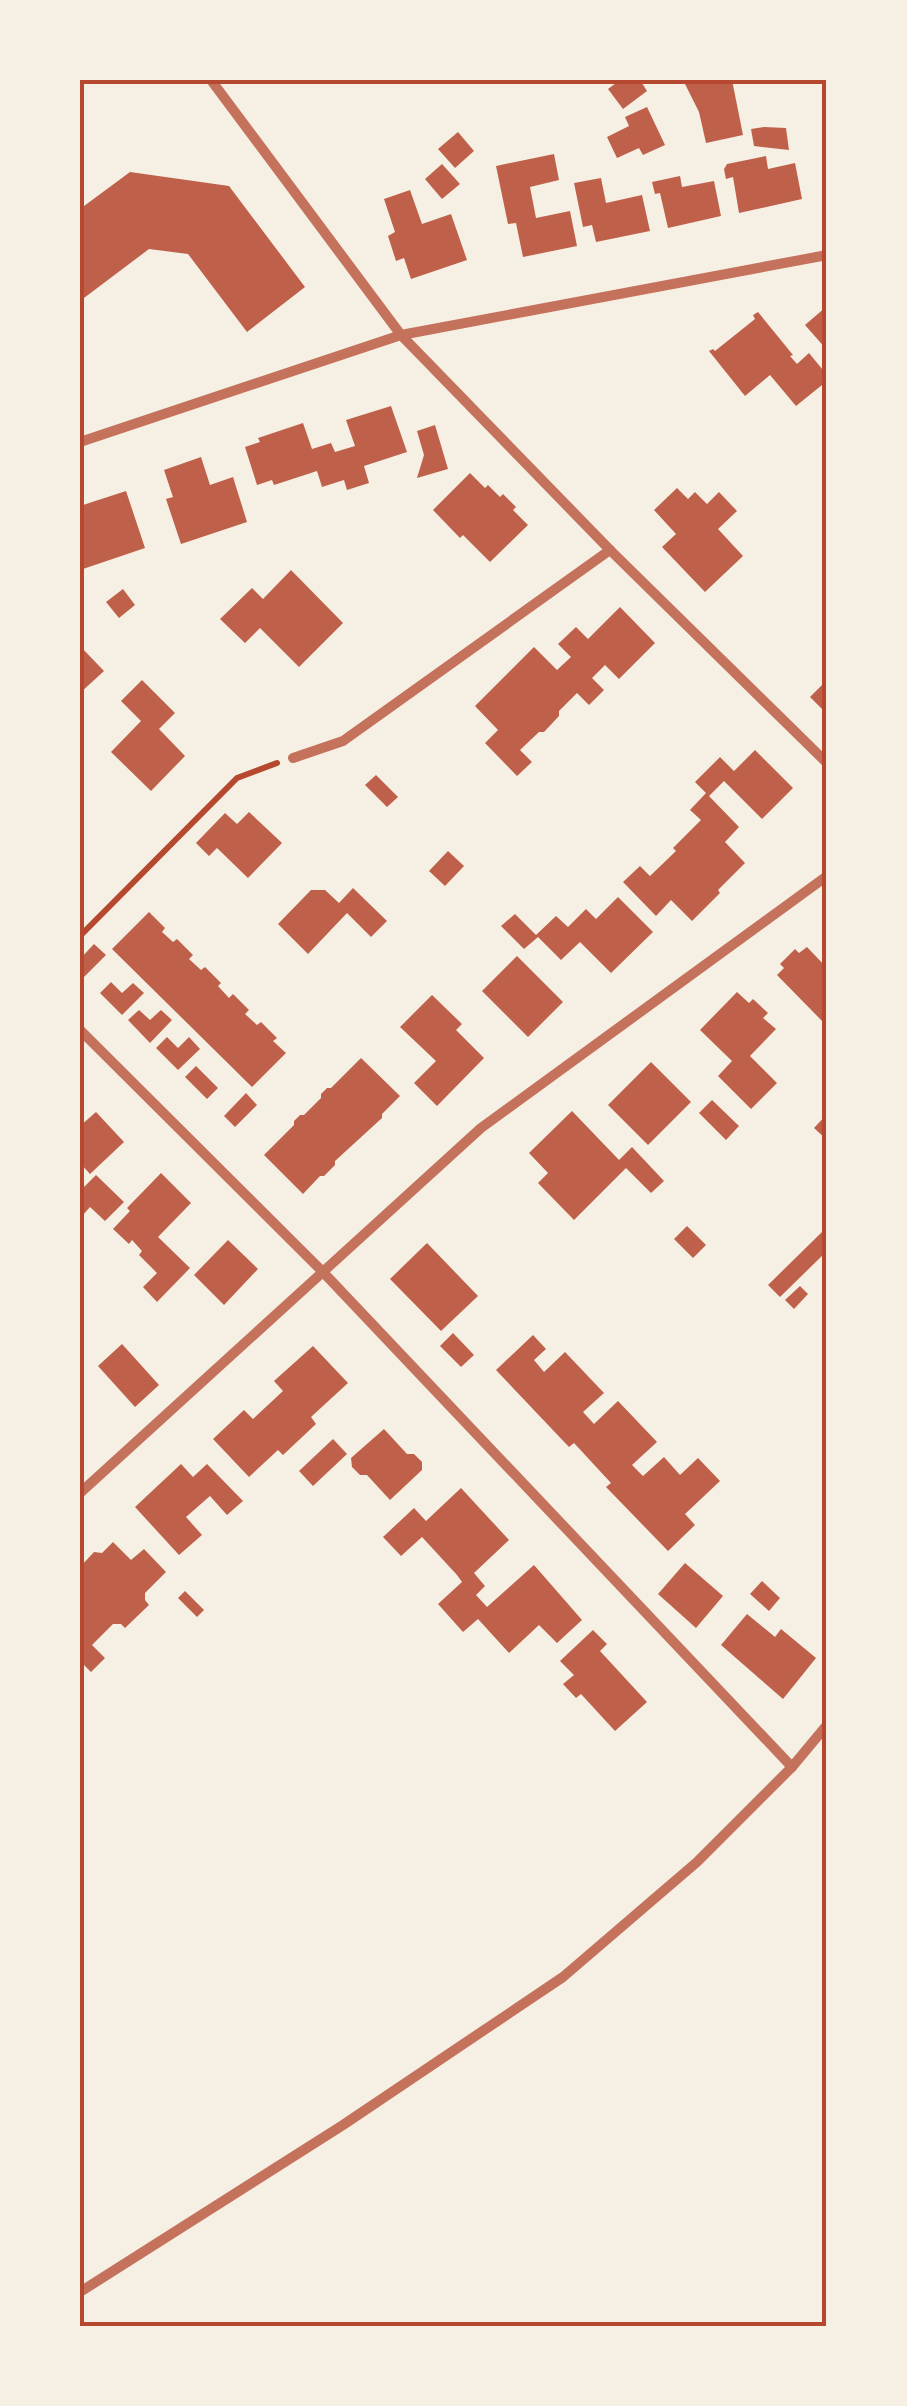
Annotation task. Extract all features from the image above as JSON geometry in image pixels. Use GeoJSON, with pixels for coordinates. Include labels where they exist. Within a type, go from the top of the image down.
{"type":"FeatureCollection","features":[{"type":"Feature","properties":{"kind":"street"},"geometry":{"type":"LineString","coordinates":[[211,80],[401,335],[610,550],[827,763]]}},
{"type":"Feature","properties":{"kind":"street"},"geometry":{"type":"LineString","coordinates":[[80,442],[401,335],[827,255]]}},
{"type":"Feature","properties":{"kind":"street"},"geometry":{"type":"LineString","coordinates":[[292,758],[343,741],[610,550]]}},
{"type":"Feature","properties":{"kind":"street"},"geometry":{"type":"LineString","coordinates":[[80,1493],[481,1128],[827,876]]}},
{"type":"Feature","properties":{"kind":"street"},"geometry":{"type":"LineString","coordinates":[[80,1030],[322,1271],[792,1767]]}},
{"type":"Feature","properties":{"kind":"street"},"geometry":{"type":"LineString","coordinates":[[80,2292],[343,2125],[563,1977],[697,1862],[792,1767],[827,1724]]}},
{"type":"Feature","properties":{"kind":"path"},"geometry":{"type":"LineString","coordinates":[[80,936],[237,778],[292,758]]}},
{"type":"Feature","properties":{"kind":"building"},"geometry":{"type":"Polygon","coordinates":[[[620,80],[640,80],[647,91],[623,109],[608,89],[620,80]]]}},
{"type":"Feature","properties":{"kind":"building"},"geometry":{"type":"Polygon","coordinates":[[[732,80],[743,135],[706,143],[699,112],[684,82],[732,80]]]}},
{"type":"Feature","properties":{"kind":"building"},"geometry":{"type":"Polygon","coordinates":[[[647,107],[665,145],[643,155],[639,148],[617,158],[607,137],[629,126],[625,117],[647,107]]]}},
{"type":"Feature","properties":{"kind":"building"},"geometry":{"type":"Polygon","coordinates":[[[786,128],[789,150],[754,146],[751,129],[786,128]]]}},
{"type":"Feature","properties":{"kind":"building"},"geometry":{"type":"Polygon","coordinates":[[[458,132],[474,151],[455,168],[438,149],[458,132]]]}},
{"type":"Feature","properties":{"kind":"building"},"geometry":{"type":"Polygon","coordinates":[[[554,154],[559,180],[530,187],[536,218],[570,211],[577,246],[523,257],[516,223],[508,224],[496,166],[554,154]]]}},
{"type":"Feature","properties":{"kind":"building"},"geometry":{"type":"Polygon","coordinates":[[[766,156],[768,169],[795,163],[802,199],[739,213],[733,177],[726,179],[724,169],[727,164],[766,156]]]}},
{"type":"Feature","properties":{"kind":"building"},"geometry":{"type":"Polygon","coordinates":[[[442,164],[460,184],[442,199],[425,179],[442,164]]]}},
{"type":"Feature","properties":{"kind":"building"},"geometry":{"type":"Polygon","coordinates":[[[130,172],[229,186],[305,287],[247,332],[188,254],[149,249],[80,301],[80,209],[130,172]]]}},
{"type":"Feature","properties":{"kind":"building"},"geometry":{"type":"Polygon","coordinates":[[[680,176],[682,187],[714,181],[721,216],[668,228],[660,193],[655,194],[652,182],[680,176]]]}},
{"type":"Feature","properties":{"kind":"building"},"geometry":{"type":"Polygon","coordinates":[[[601,178],[606,203],[642,195],[650,231],[596,242],[592,225],[583,227],[574,183],[601,178]]]}},
{"type":"Feature","properties":{"kind":"building"},"geometry":{"type":"Polygon","coordinates":[[[410,190],[422,224],[451,214],[467,260],[411,279],[404,258],[396,261],[388,236],[395,232],[384,199],[410,190]]]}},
{"type":"Feature","properties":{"kind":"building"},"geometry":{"type":"Polygon","coordinates":[[[827,306],[827,350],[805,325],[827,306]]]}},
{"type":"Feature","properties":{"kind":"building"},"geometry":{"type":"Polygon","coordinates":[[[758,312],[797,364],[809,353],[827,375],[827,381],[796,406],[770,375],[745,396],[709,351],[715,351],[755,319],[753,315],[758,312]]]}},
{"type":"Feature","properties":{"kind":"building"},"geometry":{"type":"Polygon","coordinates":[[[391,406],[407,452],[364,466],[369,483],[347,490],[344,480],[322,487],[317,471],[274,485],[272,480],[257,485],[245,447],[260,442],[258,438],[303,423],[312,449],[331,443],[335,452],[355,446],[346,420],[391,406]]]}},
{"type":"Feature","properties":{"kind":"building"},"geometry":{"type":"Polygon","coordinates":[[[435,425],[448,469],[417,478],[424,455],[417,431],[435,425]]]}},
{"type":"Feature","properties":{"kind":"building"},"geometry":{"type":"Polygon","coordinates":[[[201,457],[210,485],[233,477],[247,522],[181,544],[166,499],[173,497],[164,470],[201,457]]]}},
{"type":"Feature","properties":{"kind":"building"},"geometry":{"type":"Polygon","coordinates":[[[470,473],[485,488],[488,485],[500,497],[503,494],[528,525],[490,562],[433,510],[470,473]]]}},
{"type":"Feature","properties":{"kind":"building"},"geometry":{"type":"Polygon","coordinates":[[[677,488],[688,499],[695,492],[707,504],[719,492],[737,511],[718,529],[743,556],[705,592],[662,547],[676,534],[654,510],[677,488]]]}},
{"type":"Feature","properties":{"kind":"building"},"geometry":{"type":"Polygon","coordinates":[[[126,491],[145,548],[80,570],[80,506],[126,491]]]}},
{"type":"Feature","properties":{"kind":"building"},"geometry":{"type":"Polygon","coordinates":[[[291,570],[343,623],[299,667],[260,628],[245,643],[220,619],[252,588],[263,599],[291,570]]]}},
{"type":"Feature","properties":{"kind":"building"},"geometry":{"type":"Polygon","coordinates":[[[123,589],[135,605],[119,618],[106,602],[123,589]]]}},
{"type":"Feature","properties":{"kind":"building"},"geometry":{"type":"Polygon","coordinates":[[[620,607],[655,643],[619,679],[605,665],[592,678],[604,690],[589,705],[577,693],[544,732],[520,750],[532,762],[517,776],[485,743],[498,730],[475,706],[534,647],[557,670],[571,657],[558,644],[576,627],[588,639],[620,607]]]}},
{"type":"Feature","properties":{"kind":"building"},"geometry":{"type":"Polygon","coordinates":[[[80,646],[104,671],[80,693],[80,646]]]}},
{"type":"Feature","properties":{"kind":"building"},"geometry":{"type":"Polygon","coordinates":[[[142,680],[175,713],[159,729],[185,756],[151,791],[111,752],[141,721],[121,701],[142,680]]]}},
{"type":"Feature","properties":{"kind":"building"},"geometry":{"type":"Polygon","coordinates":[[[827,680],[827,704],[822,709],[810,697],[827,680]]]}},
{"type":"Feature","properties":{"kind":"building"},"geometry":{"type":"Polygon","coordinates":[[[755,750],[793,788],[762,819],[724,781],[709,796],[739,827],[725,842],[745,863],[692,921],[671,900],[656,916],[623,882],[640,866],[650,876],[701,820],[690,810],[706,793],[695,782],[720,757],[734,771],[755,750]]]}},
{"type":"Feature","properties":{"kind":"building"},"geometry":{"type":"Polygon","coordinates":[[[376,775],[398,797],[387,807],[365,785],[376,775]]]}},
{"type":"Feature","properties":{"kind":"building"},"geometry":{"type":"Polygon","coordinates":[[[249,812],[282,843],[248,878],[217,848],[209,856],[196,843],[225,813],[237,824],[249,812]]]}},
{"type":"Feature","properties":{"kind":"building"},"geometry":{"type":"Polygon","coordinates":[[[448,851],[464,866],[445,886],[429,871],[448,851]]]}},
{"type":"Feature","properties":{"kind":"building"},"geometry":{"type":"Polygon","coordinates":[[[353,888],[387,921],[371,937],[347,913],[308,954],[278,924],[311,890],[325,890],[339,903],[353,888]]]}},
{"type":"Feature","properties":{"kind":"building"},"geometry":{"type":"Polygon","coordinates":[[[618,897],[653,932],[611,973],[580,942],[561,960],[538,937],[524,949],[501,926],[515,914],[536,935],[556,916],[568,927],[586,909],[596,919],[618,897]]]}},
{"type":"Feature","properties":{"kind":"building"},"geometry":{"type":"Polygon","coordinates":[[[149,912],[165,928],[162,932],[173,942],[177,939],[193,955],[189,959],[201,970],[205,967],[229,998],[233,994],[249,1010],[245,1014],[257,1025],[261,1022],[286,1053],[252,1087],[112,949],[149,912]]]}},
{"type":"Feature","properties":{"kind":"building"},"geometry":{"type":"Polygon","coordinates":[[[94,944],[106,955],[84,977],[80,974],[80,959],[94,944]]]}},
{"type":"Feature","properties":{"kind":"building"},"geometry":{"type":"Polygon","coordinates":[[[807,947],[827,968],[825,1024],[777,975],[784,968],[780,964],[795,949],[799,953],[807,947]]]}},
{"type":"Feature","properties":{"kind":"building"},"geometry":{"type":"Polygon","coordinates":[[[517,956],[563,1002],[528,1037],[482,991],[517,956]]]}},
{"type":"Feature","properties":{"kind":"building"},"geometry":{"type":"Polygon","coordinates":[[[111,982],[122,993],[133,983],[144,993],[122,1015],[100,993],[111,982]]]}},
{"type":"Feature","properties":{"kind":"building"},"geometry":{"type":"Polygon","coordinates":[[[737,992],[749,1003],[753,999],[768,1013],[763,1018],[776,1029],[750,1056],[777,1083],[751,1109],[718,1076],[732,1061],[700,1030],[737,992]]]}},
{"type":"Feature","properties":{"kind":"building"},"geometry":{"type":"Polygon","coordinates":[[[432,995],[462,1024],[456,1030],[484,1058],[437,1106],[414,1083],[436,1061],[400,1027],[432,995]]]}},
{"type":"Feature","properties":{"kind":"building"},"geometry":{"type":"Polygon","coordinates":[[[139,1010],[150,1020],[161,1010],[172,1020],[150,1043],[128,1020],[139,1010]]]}},
{"type":"Feature","properties":{"kind":"building"},"geometry":{"type":"Polygon","coordinates":[[[167,1037],[178,1048],[189,1037],[200,1049],[178,1070],[156,1048],[167,1037]]]}},
{"type":"Feature","properties":{"kind":"building"},"geometry":{"type":"Polygon","coordinates":[[[361,1058],[400,1096],[303,1194],[264,1155],[361,1058]]]}},
{"type":"Feature","properties":{"kind":"building"},"geometry":{"type":"Polygon","coordinates":[[[651,1062],[691,1102],[648,1145],[608,1105],[651,1062]]]}},
{"type":"Feature","properties":{"kind":"building"},"geometry":{"type":"Polygon","coordinates":[[[196,1066],[218,1088],[207,1099],[185,1077],[196,1066]]]}},
{"type":"Feature","properties":{"kind":"building"},"geometry":{"type":"Polygon","coordinates":[[[246,1093],[257,1105],[235,1127],[224,1116],[246,1093]]]}},
{"type":"Feature","properties":{"kind":"building"},"geometry":{"type":"Polygon","coordinates":[[[712,1100],[739,1126],[726,1140],[699,1113],[712,1100]]]}},
{"type":"Feature","properties":{"kind":"building"},"geometry":{"type":"Polygon","coordinates":[[[572,1111],[619,1160],[632,1147],[664,1181],[651,1193],[626,1168],[574,1220],[538,1183],[548,1173],[529,1153],[572,1111]]]}},
{"type":"Feature","properties":{"kind":"building"},"geometry":{"type":"Polygon","coordinates":[[[96,1112],[124,1142],[90,1174],[80,1163],[80,1126],[96,1112]]]}},
{"type":"Feature","properties":{"kind":"building"},"geometry":{"type":"Polygon","coordinates":[[[827,1114],[827,1140],[814,1128],[827,1114]]]}},
{"type":"Feature","properties":{"kind":"building"},"geometry":{"type":"Polygon","coordinates":[[[161,1173],[191,1203],[158,1237],[190,1268],[157,1302],[143,1287],[157,1273],[139,1255],[142,1251],[132,1240],[129,1244],[113,1229],[130,1211],[127,1208],[161,1173]]]}},
{"type":"Feature","properties":{"kind":"building"},"geometry":{"type":"Polygon","coordinates":[[[96,1175],[124,1202],[105,1221],[90,1207],[83,1215],[80,1212],[80,1191],[96,1175]]]}},
{"type":"Feature","properties":{"kind":"building"},"geometry":{"type":"Polygon","coordinates":[[[687,1226],[706,1245],[693,1258],[674,1239],[687,1226]]]}},
{"type":"Feature","properties":{"kind":"building"},"geometry":{"type":"Polygon","coordinates":[[[822,1232],[827,1238],[827,1251],[780,1297],[768,1285],[822,1232]]]}},
{"type":"Feature","properties":{"kind":"building"},"geometry":{"type":"Polygon","coordinates":[[[228,1240],[258,1269],[224,1305],[194,1275],[228,1240]]]}},
{"type":"Feature","properties":{"kind":"building"},"geometry":{"type":"Polygon","coordinates":[[[427,1243],[478,1296],[441,1331],[390,1279],[427,1243]]]}},
{"type":"Feature","properties":{"kind":"building"},"geometry":{"type":"Polygon","coordinates":[[[800,1286],[808,1294],[794,1309],[785,1300],[800,1286]]]}},
{"type":"Feature","properties":{"kind":"building"},"geometry":{"type":"Polygon","coordinates":[[[453,1333],[474,1355],[461,1367],[440,1346],[453,1333]]]}},
{"type":"Feature","properties":{"kind":"building"},"geometry":{"type":"Polygon","coordinates":[[[533,1335],[546,1349],[534,1360],[544,1372],[565,1352],[604,1393],[583,1412],[594,1424],[618,1401],[657,1442],[632,1465],[643,1476],[664,1457],[680,1475],[698,1458],[720,1481],[685,1514],[695,1525],[668,1551],[606,1487],[611,1483],[574,1443],[569,1447],[496,1370],[533,1335]]]}},
{"type":"Feature","properties":{"kind":"building"},"geometry":{"type":"Polygon","coordinates":[[[122,1344],[159,1385],[135,1407],[98,1366],[122,1344]]]}},
{"type":"Feature","properties":{"kind":"building"},"geometry":{"type":"Polygon","coordinates":[[[313,1346],[348,1383],[311,1417],[316,1424],[283,1455],[278,1450],[249,1477],[213,1439],[244,1410],[253,1419],[283,1391],[274,1381],[313,1346]]]}},
{"type":"Feature","properties":{"kind":"building"},"geometry":{"type":"Polygon","coordinates":[[[384,1429],[407,1454],[414,1454],[422,1462],[422,1470],[390,1500],[367,1475],[360,1475],[352,1467],[351,1458],[384,1429]]]}},
{"type":"Feature","properties":{"kind":"building"},"geometry":{"type":"Polygon","coordinates":[[[333,1439],[347,1454],[313,1486],[299,1471],[333,1439]]]}},
{"type":"Feature","properties":{"kind":"building"},"geometry":{"type":"Polygon","coordinates":[[[181,1464],[193,1477],[207,1464],[243,1501],[227,1515],[210,1496],[186,1517],[202,1535],[179,1555],[135,1507],[181,1464]]]}},
{"type":"Feature","properties":{"kind":"building"},"geometry":{"type":"Polygon","coordinates":[[[461,1488],[509,1540],[474,1573],[485,1586],[476,1595],[487,1607],[534,1565],[582,1620],[557,1643],[539,1625],[509,1653],[478,1619],[463,1632],[438,1604],[462,1582],[457,1575],[422,1537],[401,1556],[383,1537],[414,1508],[426,1521],[461,1488]]]}},
{"type":"Feature","properties":{"kind":"building"},"geometry":{"type":"Polygon","coordinates":[[[113,1542],[131,1560],[144,1549],[166,1572],[145,1593],[149,1605],[125,1628],[113,1624],[92,1645],[105,1658],[91,1672],[80,1661],[80,1567],[94,1552],[102,1553],[113,1542]]]}},
{"type":"Feature","properties":{"kind":"building"},"geometry":{"type":"Polygon","coordinates":[[[685,1563],[723,1596],[696,1628],[658,1594],[685,1563]]]}},
{"type":"Feature","properties":{"kind":"building"},"geometry":{"type":"Polygon","coordinates":[[[762,1581],[780,1598],[769,1611],[750,1594],[762,1581]]]}},
{"type":"Feature","properties":{"kind":"building"},"geometry":{"type":"Polygon","coordinates":[[[185,1591],[204,1610],[197,1617],[178,1598],[185,1591]]]}},
{"type":"Feature","properties":{"kind":"building"},"geometry":{"type":"Polygon","coordinates":[[[747,1614],[775,1637],[781,1629],[816,1658],[783,1699],[721,1645],[747,1614]]]}},
{"type":"Feature","properties":{"kind":"building"},"geometry":{"type":"Polygon","coordinates":[[[593,1630],[607,1644],[600,1651],[647,1702],[615,1731],[581,1694],[576,1698],[563,1684],[574,1675],[560,1661],[593,1630]]]}}]}
